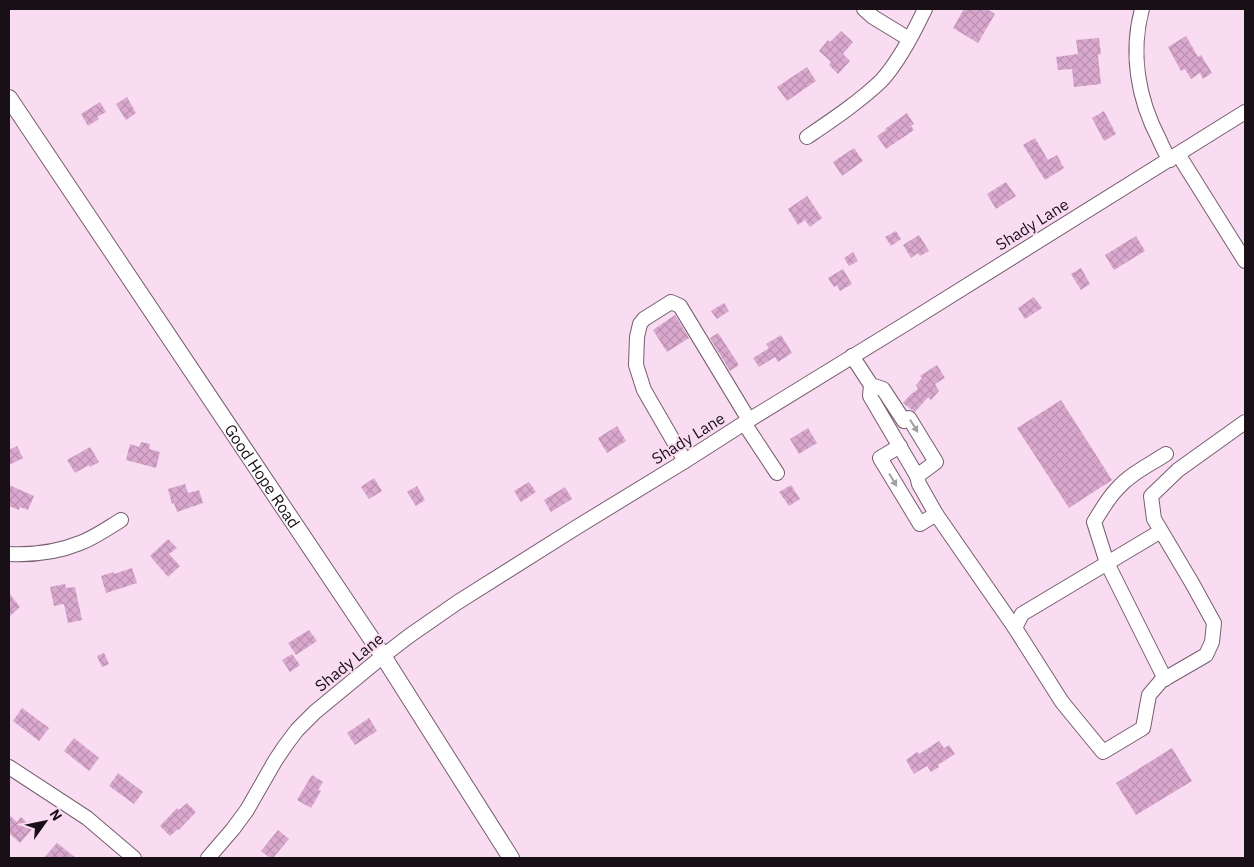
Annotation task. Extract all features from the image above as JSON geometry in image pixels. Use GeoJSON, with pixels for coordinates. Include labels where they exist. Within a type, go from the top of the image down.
{"type":"FeatureCollection","features":[{"type":"Feature","properties":{"kind":"main road","name":"Good Hope Road"},"geometry":{"type":"LineString","coordinates":[[9,98],[383,656],[512,858]]}},
{"type":"Feature","properties":{"kind":"street"},"geometry":{"type":"LineString","coordinates":[[864,9],[873,17],[909,39]]}},
{"type":"Feature","properties":{"kind":"street"},"geometry":{"type":"LineString","coordinates":[[807,137],[854,103],[881,80],[897,60],[926,9]]}},
{"type":"Feature","properties":{"kind":"street"},"geometry":{"type":"LineString","coordinates":[[1142,9],[1139,17],[1136,65],[1140,92],[1151,124],[1245,261]]}},
{"type":"Feature","properties":{"kind":"street","name":"Shady Lane"},"geometry":{"type":"LineString","coordinates":[[208,858],[247,810],[275,761],[297,730],[315,712],[409,636],[458,602],[569,532],[1245,112]]}},
{"type":"Feature","properties":{"kind":"street"},"geometry":{"type":"LineString","coordinates":[[685,461],[644,390],[636,366],[637,337],[640,324],[644,319],[671,302],[680,306],[777,473]]}},
{"type":"Feature","properties":{"kind":"street"},"geometry":{"type":"LineString","coordinates":[[852,356],[871,385],[883,389],[904,421],[909,418],[936,462],[917,476]]}},
{"type":"Feature","properties":{"kind":"street"},"geometry":{"type":"LineString","coordinates":[[871,385],[870,396],[917,476],[919,484],[936,514],[1015,628],[1062,702],[1103,752],[1143,728],[1149,695],[1161,681],[1206,655],[1212,642],[1214,623],[1154,519],[1151,496],[1178,470],[1245,422]]}},
{"type":"Feature","properties":{"kind":"street"},"geometry":{"type":"LineString","coordinates":[[900,446],[880,458],[920,524],[936,514]]}},
{"type":"Feature","properties":{"kind":"street"},"geometry":{"type":"LineString","coordinates":[[1165,679],[1108,563],[1094,522],[1122,484],[1166,454]]}},
{"type":"Feature","properties":{"kind":"street"},"geometry":{"type":"LineString","coordinates":[[9,554],[58,550],[80,543],[121,520]]}},
{"type":"Feature","properties":{"kind":"street"},"geometry":{"type":"LineString","coordinates":[[1015,628],[1022,614],[1161,531]]}},
{"type":"Feature","properties":{"kind":"street"},"geometry":{"type":"LineString","coordinates":[[9,767],[87,818],[134,858]]}},
{"type":"Feature","properties":{"kind":"building"},"geometry":{"type":"Polygon","coordinates":[[[964,9],[987,9],[995,14],[978,43],[953,28],[964,9]]]}},
{"type":"Feature","properties":{"kind":"building"},"geometry":{"type":"Polygon","coordinates":[[[841,31],[853,42],[843,54],[850,61],[838,74],[829,65],[831,62],[819,51],[828,40],[830,42],[841,31]]]}},
{"type":"Feature","properties":{"kind":"building"},"geometry":{"type":"Polygon","coordinates":[[[1186,36],[1198,57],[1201,55],[1212,73],[1203,79],[1200,73],[1191,79],[1185,69],[1181,71],[1168,47],[1186,36]]]}},
{"type":"Feature","properties":{"kind":"building"},"geometry":{"type":"Polygon","coordinates":[[[1099,38],[1101,54],[1098,55],[1101,84],[1074,87],[1072,69],[1058,70],[1056,57],[1078,54],[1076,40],[1099,38]]]}},
{"type":"Feature","properties":{"kind":"building"},"geometry":{"type":"Polygon","coordinates":[[[807,67],[816,81],[787,101],[777,87],[807,67]]]}},
{"type":"Feature","properties":{"kind":"building"},"geometry":{"type":"Polygon","coordinates":[[[127,97],[136,113],[126,120],[116,104],[127,97]]]}},
{"type":"Feature","properties":{"kind":"building"},"geometry":{"type":"Polygon","coordinates":[[[100,102],[106,112],[97,117],[99,119],[88,126],[81,114],[100,102]]]}},
{"type":"Feature","properties":{"kind":"building"},"geometry":{"type":"Polygon","coordinates":[[[1104,111],[1116,134],[1104,141],[1092,118],[1104,111]]]}},
{"type":"Feature","properties":{"kind":"building"},"geometry":{"type":"Polygon","coordinates":[[[907,113],[914,124],[911,126],[914,130],[886,149],[877,136],[907,113]]]}},
{"type":"Feature","properties":{"kind":"building"},"geometry":{"type":"Polygon","coordinates":[[[1035,138],[1048,160],[1057,155],[1064,168],[1045,180],[1023,145],[1035,138]]]}},
{"type":"Feature","properties":{"kind":"building"},"geometry":{"type":"Polygon","coordinates":[[[854,148],[863,161],[842,176],[833,162],[854,148]]]}},
{"type":"Feature","properties":{"kind":"building"},"geometry":{"type":"Polygon","coordinates":[[[1006,182],[1016,196],[996,209],[987,194],[1006,182]]]}},
{"type":"Feature","properties":{"kind":"building"},"geometry":{"type":"Polygon","coordinates":[[[807,196],[822,218],[810,227],[805,220],[798,225],[788,209],[807,196]]]}},
{"type":"Feature","properties":{"kind":"building"},"geometry":{"type":"Polygon","coordinates":[[[896,231],[901,239],[891,246],[885,237],[896,231]]]}},
{"type":"Feature","properties":{"kind":"building"},"geometry":{"type":"Polygon","coordinates":[[[919,235],[929,251],[920,256],[918,253],[911,258],[903,245],[919,235]]]}},
{"type":"Feature","properties":{"kind":"building"},"geometry":{"type":"Polygon","coordinates":[[[1136,236],[1145,251],[1114,270],[1105,255],[1136,236]]]}},
{"type":"Feature","properties":{"kind":"building"},"geometry":{"type":"Polygon","coordinates":[[[853,252],[858,261],[849,266],[844,258],[853,252]]]}},
{"type":"Feature","properties":{"kind":"building"},"geometry":{"type":"Polygon","coordinates":[[[1081,268],[1090,284],[1081,290],[1071,274],[1081,268]]]}},
{"type":"Feature","properties":{"kind":"building"},"geometry":{"type":"Polygon","coordinates":[[[843,269],[852,284],[840,291],[837,285],[834,287],[828,278],[843,269]]]}},
{"type":"Feature","properties":{"kind":"building"},"geometry":{"type":"Polygon","coordinates":[[[1034,297],[1042,308],[1025,319],[1018,308],[1034,297]]]}},
{"type":"Feature","properties":{"kind":"building"},"geometry":{"type":"Polygon","coordinates":[[[724,303],[729,311],[717,319],[711,311],[724,303]]]}},
{"type":"Feature","properties":{"kind":"building"},"geometry":{"type":"Polygon","coordinates":[[[675,315],[689,338],[667,352],[653,330],[675,315]]]}},
{"type":"Feature","properties":{"kind":"building"},"geometry":{"type":"Polygon","coordinates":[[[718,333],[739,365],[730,371],[710,338],[718,333]]]}},
{"type":"Feature","properties":{"kind":"building"},"geometry":{"type":"Polygon","coordinates":[[[781,335],[792,353],[778,362],[775,357],[759,367],[753,358],[769,348],[766,344],[781,335]]]}},
{"type":"Feature","properties":{"kind":"building"},"geometry":{"type":"Polygon","coordinates":[[[937,365],[945,378],[935,384],[939,391],[931,400],[928,397],[915,412],[903,403],[918,389],[916,385],[922,378],[920,376],[937,365]]]}},
{"type":"Feature","properties":{"kind":"building"},"geometry":{"type":"Polygon","coordinates":[[[1061,400],[1112,480],[1069,508],[1017,428],[1061,400]]]}},
{"type":"Feature","properties":{"kind":"building"},"geometry":{"type":"Polygon","coordinates":[[[617,426],[626,441],[607,453],[598,438],[617,426]]]}},
{"type":"Feature","properties":{"kind":"building"},"geometry":{"type":"Polygon","coordinates":[[[808,428],[817,443],[799,454],[790,439],[808,428]]]}},
{"type":"Feature","properties":{"kind":"building"},"geometry":{"type":"Polygon","coordinates":[[[141,442],[150,444],[149,449],[160,452],[156,468],[126,460],[130,444],[139,447],[141,442]]]}},
{"type":"Feature","properties":{"kind":"building"},"geometry":{"type":"Polygon","coordinates":[[[17,446],[23,458],[9,465],[9,450],[17,446]]]}},
{"type":"Feature","properties":{"kind":"building"},"geometry":{"type":"Polygon","coordinates":[[[90,447],[99,462],[75,473],[67,460],[90,447]]]}},
{"type":"Feature","properties":{"kind":"building"},"geometry":{"type":"Polygon","coordinates":[[[374,478],[382,491],[369,499],[361,487],[374,478]]]}},
{"type":"Feature","properties":{"kind":"building"},"geometry":{"type":"Polygon","coordinates":[[[529,482],[536,492],[521,502],[514,491],[529,482]]]}},
{"type":"Feature","properties":{"kind":"building"},"geometry":{"type":"Polygon","coordinates":[[[185,484],[188,493],[199,490],[203,503],[177,512],[174,503],[172,504],[168,489],[185,484]]]}},
{"type":"Feature","properties":{"kind":"building"},"geometry":{"type":"Polygon","coordinates":[[[9,485],[34,496],[28,510],[20,507],[19,510],[9,506],[9,485]]]}},
{"type":"Feature","properties":{"kind":"building"},"geometry":{"type":"Polygon","coordinates":[[[791,485],[800,499],[789,506],[779,492],[791,485]]]}},
{"type":"Feature","properties":{"kind":"building"},"geometry":{"type":"Polygon","coordinates":[[[417,486],[425,500],[416,506],[407,492],[417,486]]]}},
{"type":"Feature","properties":{"kind":"building"},"geometry":{"type":"Polygon","coordinates":[[[565,487],[572,499],[551,512],[544,500],[565,487]]]}},
{"type":"Feature","properties":{"kind":"building"},"geometry":{"type":"Polygon","coordinates":[[[168,539],[177,548],[169,554],[180,566],[168,577],[150,556],[168,539]]]}},
{"type":"Feature","properties":{"kind":"building"},"geometry":{"type":"Polygon","coordinates":[[[132,568],[137,583],[106,593],[101,576],[132,568]]]}},
{"type":"Feature","properties":{"kind":"building"},"geometry":{"type":"Polygon","coordinates":[[[65,584],[66,588],[75,587],[82,620],[68,623],[64,604],[54,606],[50,587],[65,584]]]}},
{"type":"Feature","properties":{"kind":"building"},"geometry":{"type":"Polygon","coordinates":[[[9,593],[20,607],[9,617],[9,593]]]}},
{"type":"Feature","properties":{"kind":"building"},"geometry":{"type":"Polygon","coordinates":[[[309,630],[317,641],[296,655],[288,643],[309,630]]]}},
{"type":"Feature","properties":{"kind":"building"},"geometry":{"type":"Polygon","coordinates":[[[104,653],[109,664],[102,667],[97,656],[104,653]]]}},
{"type":"Feature","properties":{"kind":"building"},"geometry":{"type":"Polygon","coordinates":[[[292,654],[300,665],[290,672],[282,660],[292,654]]]}},
{"type":"Feature","properties":{"kind":"building"},"geometry":{"type":"Polygon","coordinates":[[[22,708],[49,728],[39,741],[13,721],[22,708]]]}},
{"type":"Feature","properties":{"kind":"building"},"geometry":{"type":"Polygon","coordinates":[[[369,718],[377,731],[355,745],[347,733],[369,718]]]}},
{"type":"Feature","properties":{"kind":"building"},"geometry":{"type":"Polygon","coordinates":[[[74,738],[99,758],[89,771],[64,751],[74,738]]]}},
{"type":"Feature","properties":{"kind":"building"},"geometry":{"type":"Polygon","coordinates":[[[939,741],[944,748],[949,745],[955,754],[931,772],[927,766],[914,774],[906,760],[939,741]]]}},
{"type":"Feature","properties":{"kind":"building"},"geometry":{"type":"Polygon","coordinates":[[[1172,748],[1192,781],[1136,815],[1116,783],[1172,748]]]}},
{"type":"Feature","properties":{"kind":"building"},"geometry":{"type":"Polygon","coordinates":[[[118,773],[143,792],[134,804],[109,786],[118,773]]]}},
{"type":"Feature","properties":{"kind":"building"},"geometry":{"type":"Polygon","coordinates":[[[312,775],[323,782],[318,790],[321,791],[311,808],[297,800],[312,775]]]}},
{"type":"Feature","properties":{"kind":"building"},"geometry":{"type":"Polygon","coordinates":[[[187,803],[196,812],[179,830],[170,836],[160,826],[177,808],[179,810],[187,803]]]}},
{"type":"Feature","properties":{"kind":"building"},"geometry":{"type":"Polygon","coordinates":[[[9,815],[17,822],[21,817],[33,828],[20,843],[9,833],[9,815]]]}},
{"type":"Feature","properties":{"kind":"building"},"geometry":{"type":"Polygon","coordinates":[[[278,830],[289,839],[273,858],[270,858],[261,851],[278,830]]]}},
{"type":"Feature","properties":{"kind":"building"},"geometry":{"type":"Polygon","coordinates":[[[57,843],[76,858],[44,858],[57,843]]]}}]}
